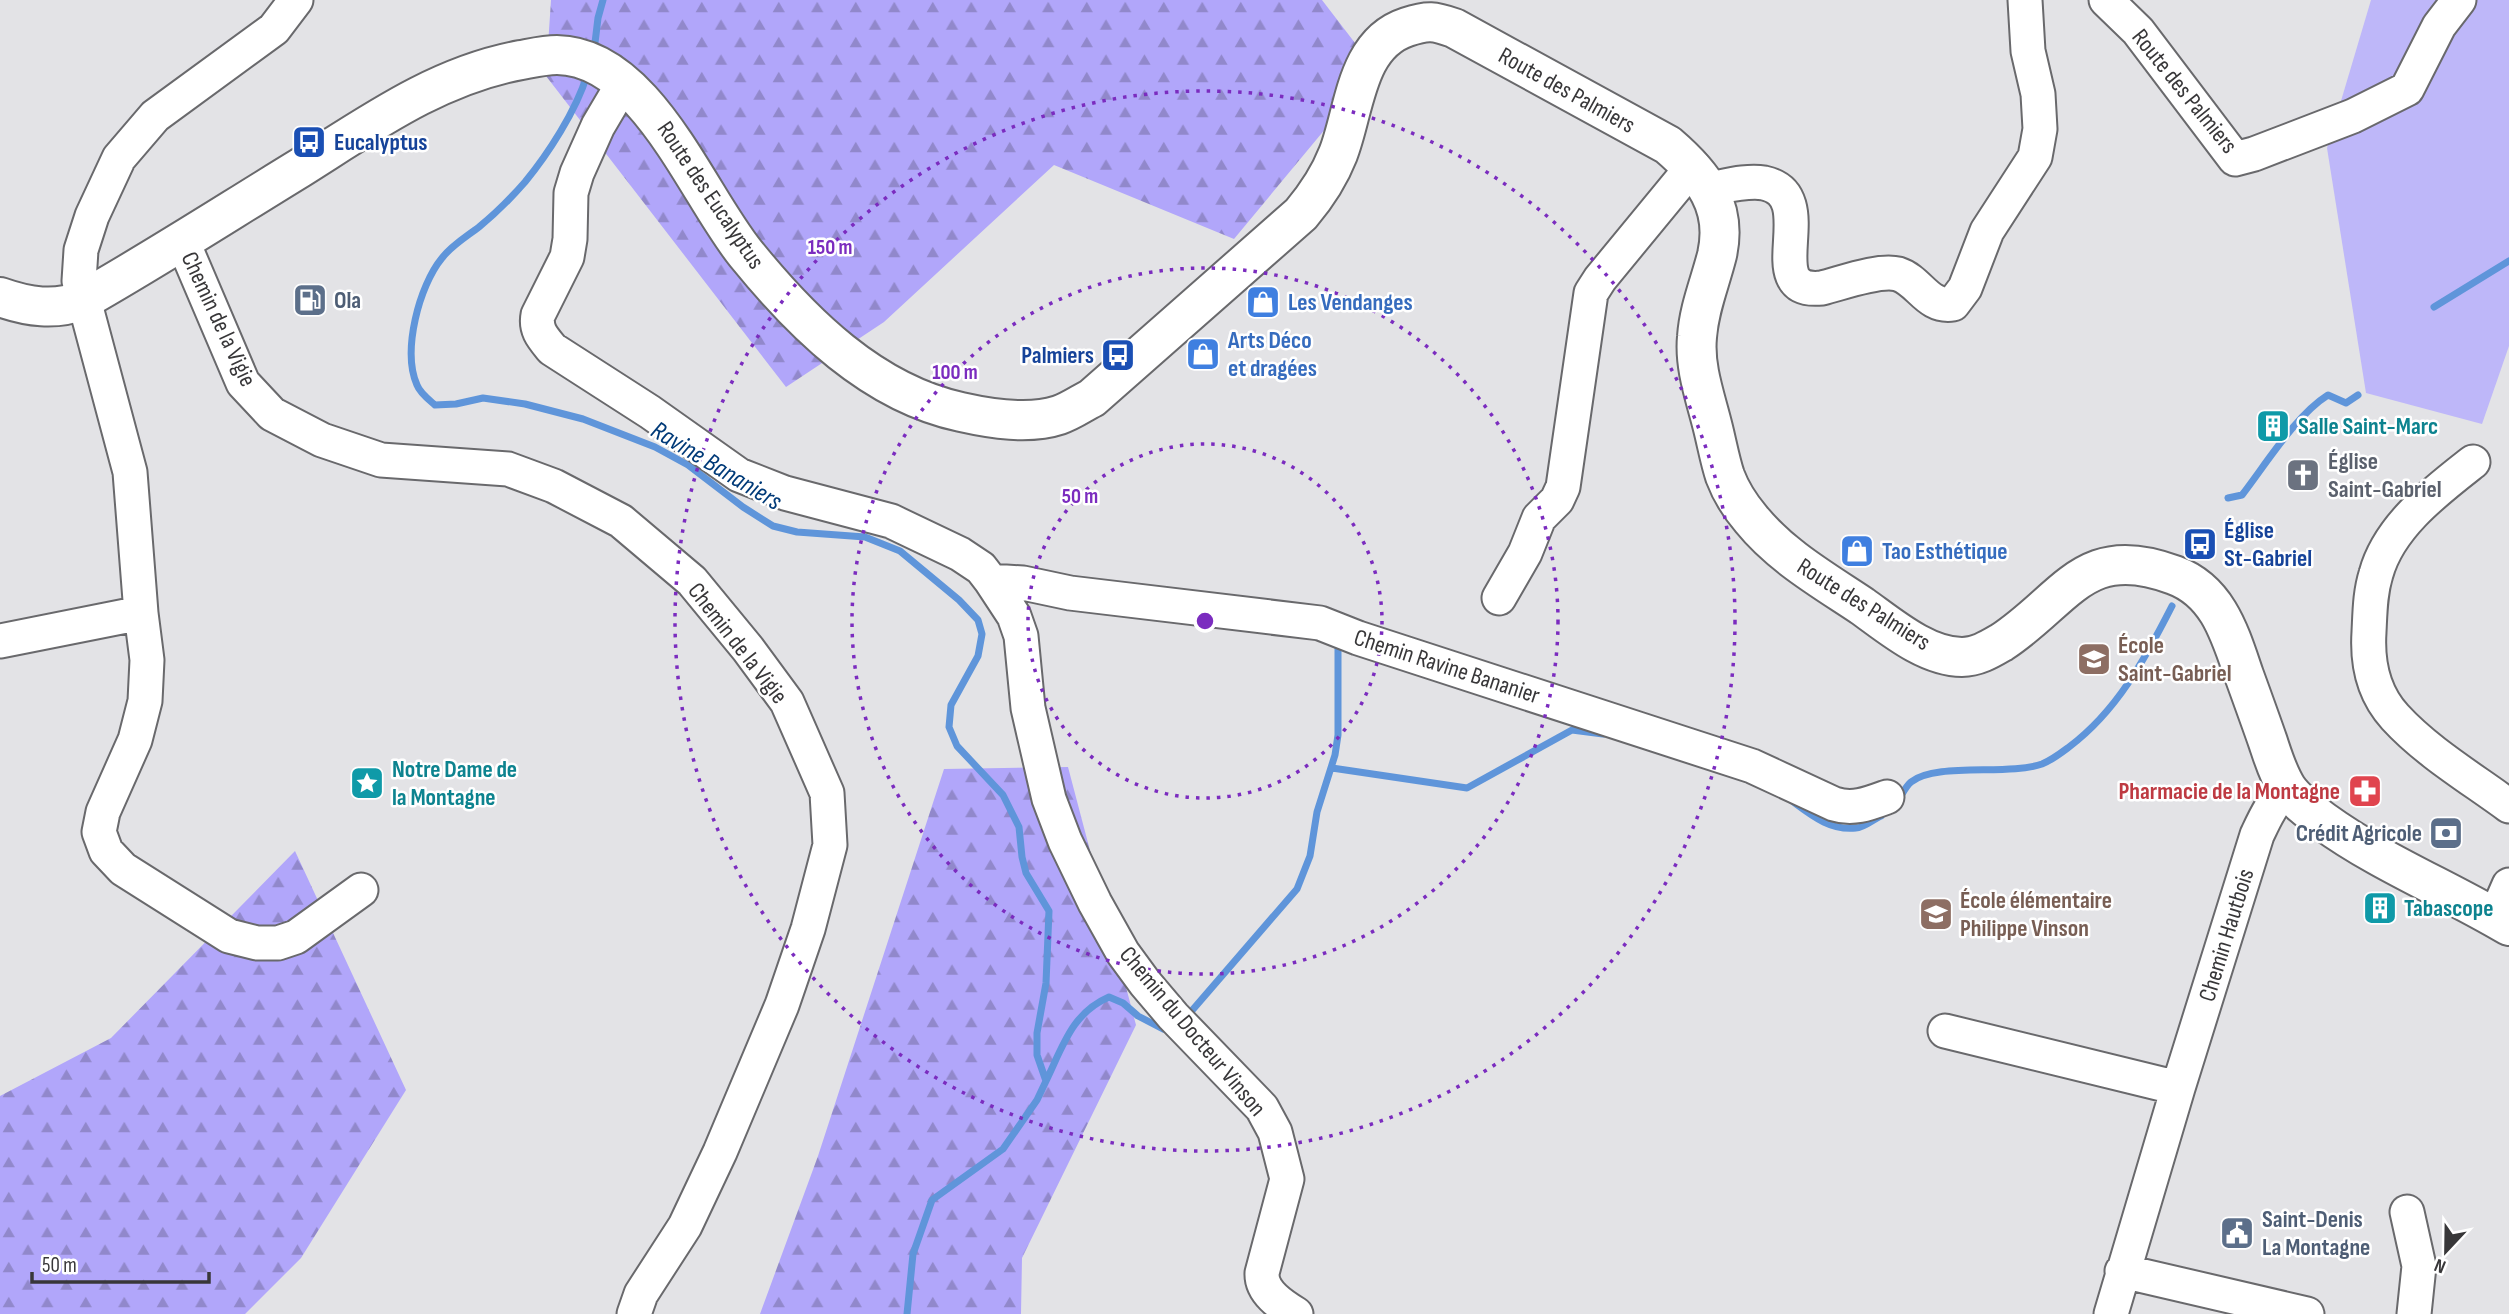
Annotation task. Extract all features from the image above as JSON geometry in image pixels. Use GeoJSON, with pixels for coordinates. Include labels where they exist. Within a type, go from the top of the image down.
{"type":"FeatureCollection","features":[{"type":"Feature","properties":{"kind":"main road","name":"Route des Eucalyptus"},"geometry":{"type":"LineString","coordinates":[[0,298],[39,308],[72,305],[183,240],[414,97],[487,66],[557,55],[575,57],[617,77],[653,111],[744,252],[825,338],[876,377],[913,397],[950,410],[988,418],[1022,420],[1059,415],[1092,398],[1301,214],[1330,174],[1357,89],[1375,48],[1398,30],[1426,21],[1441,11]]}},
{"type":"Feature","properties":{"kind":"main road","name":"Route des Palmiers"},"geometry":{"type":"LineString","coordinates":[[1441,11],[1454,28],[1668,145],[1701,177],[1720,221],[1718,251],[1700,313],[1696,340],[1699,370],[1725,476],[1735,497],[1762,533],[1782,552],[1909,638],[1946,654],[1962,657],[1976,655],[2002,641],[2083,576],[2097,569],[2111,565],[2141,565],[2176,575],[2197,586],[2211,599],[2228,626],[2275,763],[2287,789],[2315,815],[2368,852],[2504,909]]}},
{"type":"Feature","properties":{"kind":"street"},"geometry":{"type":"LineString","coordinates":[[296,0],[274,29],[155,116],[119,158],[92,216],[80,250],[79,281],[83,300],[130,472],[147,660],[145,701],[135,740],[103,812],[99,832],[106,851],[123,869],[229,936],[257,943],[278,943],[296,937],[361,890]]}},
{"type":"Feature","properties":{"kind":"street"},"geometry":{"type":"LineString","coordinates":[[1499,598],[1525,553],[1539,518],[1557,500],[1563,487],[1591,293],[1600,279],[1701,177],[1764,183],[1784,194],[1792,214],[1790,268],[1793,278],[1802,287],[1822,288],[1891,273],[1910,280],[1932,301],[1953,304],[1965,288],[1987,231],[2035,157],[2040,129],[2038,94],[2028,51],[2025,0]]}},
{"type":"Feature","properties":{"kind":"street","name":"Route des Palmiers"},"geometry":{"type":"LineString","coordinates":[[2106,0],[2138,31],[2235,159],[2353,117],[2407,89],[2439,26],[2459,0]]}},
{"type":"Feature","properties":{"kind":"street","name":"Chemin du Docteur Vinson"},"geometry":{"type":"LineString","coordinates":[[617,77],[571,193],[567,257],[538,315],[536,324],[541,336],[552,349],[650,412],[739,475],[785,493],[859,511],[903,526],[960,554],[981,568],[1014,616],[1021,636],[1028,708],[1049,799],[1065,841],[1095,903],[1145,983],[1173,1016],[1262,1108],[1275,1132],[1287,1180],[1262,1281],[1274,1298],[1296,1314]]}},
{"type":"Feature","properties":{"kind":"street","name":"Chemin de la Vigie"},"geometry":{"type":"LineString","coordinates":[[183,240],[243,383],[272,414],[322,440],[381,460],[508,470],[554,486],[621,521],[692,581],[748,649],[787,702],[827,793],[830,845],[808,929],[782,1005],[720,1152],[685,1226],[640,1294],[634,1314]]}},
{"type":"Feature","properties":{"kind":"street"},"geometry":{"type":"LineString","coordinates":[[2473,462],[2420,508],[2387,547],[2376,571],[2371,594],[2368,649],[2375,684],[2395,717],[2430,748],[2509,806]]}},
{"type":"Feature","properties":{"kind":"street","name":"Chemin Ravine Bananier"},"geometry":{"type":"LineString","coordinates":[[991,581],[1320,623],[1752,766],[1834,804],[1858,806],[1887,797]]}},
{"type":"Feature","properties":{"kind":"street"},"geometry":{"type":"LineString","coordinates":[[0,641],[141,613]]}},
{"type":"Feature","properties":{"kind":"street","name":"Chemin Hautbois"},"geometry":{"type":"LineString","coordinates":[[2111,1314],[2178,1088],[2258,835],[2267,813],[2287,789]]}},
{"type":"Feature","properties":{"kind":"street"},"geometry":{"type":"LineString","coordinates":[[1945,1031],[2178,1088]]}},
{"type":"Feature","properties":{"kind":"street"},"geometry":{"type":"LineString","coordinates":[[2407,1212],[2419,1266],[2414,1314]]}},
{"type":"Feature","properties":{"kind":"street"},"geometry":{"type":"LineString","coordinates":[[2122,1271],[2307,1314]]}},
{"type":"Feature","properties":{"kind":"shaded area"},"geometry":{"type":"Polygon","coordinates":[[[2371,0],[2509,0],[2509,346],[2482,424],[2366,393],[2327,148],[2371,0]]]}},
{"type":"Feature","properties":{"kind":"green space"},"geometry":{"type":"Polygon","coordinates":[[[551,0],[1322,0],[1375,69],[1234,239],[1054,165],[884,322],[786,387],[546,76],[551,0]]]}},
{"type":"Feature","properties":{"kind":"green space"},"geometry":{"type":"Polygon","coordinates":[[[1068,767],[1136,1025],[1022,1258],[1021,1314],[760,1314],[818,1156],[944,769],[1068,767]]]}},
{"type":"Feature","properties":{"kind":"green space"},"geometry":{"type":"Polygon","coordinates":[[[295,851],[406,1090],[301,1258],[245,1314],[0,1314],[0,1096],[111,1038],[295,851]]]}},
{"type":"Feature","properties":{"kind":"waterway","name":"Ravine Bananiers"},"geometry":{"type":"LineString","coordinates":[[594,51],[603,0]]}},
{"type":"Feature","properties":{"kind":"waterway","name":"Ravine Bananiers"},"geometry":{"type":"LineString","coordinates":[[587,75],[569,117],[534,171],[497,211],[450,249],[426,285],[412,337],[413,371],[420,391],[435,405],[483,398],[525,404],[583,419],[655,447],[688,465],[773,526],[797,532],[865,537],[900,551],[959,600],[978,620],[982,634],[978,656],[951,705],[949,727],[957,746],[1003,795],[1019,827],[1026,873],[1049,911],[1046,983],[1037,1033],[1037,1055],[1046,1081],[1037,1100],[1003,1149],[932,1200],[913,1254],[907,1314]]}},
{"type":"Feature","properties":{"kind":"waterway"},"geometry":{"type":"LineString","coordinates":[[2434,307],[2509,261]]}},
{"type":"Feature","properties":{"kind":"waterway"},"geometry":{"type":"LineString","coordinates":[[2228,498],[2242,495],[2293,427],[2316,404],[2328,395],[2346,403],[2358,395]]}},
{"type":"Feature","properties":{"kind":"waterway"},"geometry":{"type":"LineString","coordinates":[[1899,799],[1909,784],[1922,776],[1937,772],[2028,767],[2042,764],[2060,754],[2086,733],[2116,701],[2172,606]]}},
{"type":"Feature","properties":{"kind":"waterway"},"geometry":{"type":"LineString","coordinates":[[1189,1014],[1297,889],[1310,856],[1317,812],[1335,755],[1338,735],[1338,644]]}},
{"type":"Feature","properties":{"kind":"waterway"},"geometry":{"type":"LineString","coordinates":[[1332,768],[1467,788],[1572,730],[1603,734]]}},
{"type":"Feature","properties":{"kind":"waterway"},"geometry":{"type":"LineString","coordinates":[[1792,801],[1821,821],[1838,827],[1859,828],[1881,816]]}},
{"type":"Feature","properties":{"kind":"waterway"},"geometry":{"type":"LineString","coordinates":[[1046,1081],[1077,1021],[1096,1004],[1109,997],[1163,1029]]}},
{"type":"Feature","properties":{"kind":"place","name":"Eucalyptus"},"geometry":{"type":"Point","coordinates":[309,142]}},
{"type":"Feature","properties":{"kind":"place","name":"Ola"},"geometry":{"type":"Point","coordinates":[310,300]}},
{"type":"Feature","properties":{"kind":"place","name":"Les Vendanges"},"geometry":{"type":"Point","coordinates":[1263,302]}},
{"type":"Feature","properties":{"kind":"place","name":"Arts Déco et dragées"},"geometry":{"type":"Point","coordinates":[1203,354]}},
{"type":"Feature","properties":{"kind":"place","name":"Palmiers"},"geometry":{"type":"Point","coordinates":[1118,355]}},
{"type":"Feature","properties":{"kind":"place","name":"Salle Saint-Marc"},"geometry":{"type":"Point","coordinates":[2273,426]}},
{"type":"Feature","properties":{"kind":"place","name":"Église Saint-Gabriel"},"geometry":{"type":"Point","coordinates":[2303,475]}},
{"type":"Feature","properties":{"kind":"place","name":"Église St-Gabriel"},"geometry":{"type":"Point","coordinates":[2200,544]}},
{"type":"Feature","properties":{"kind":"place","name":"Tao Esthétique"},"geometry":{"type":"Point","coordinates":[1857,551]}},
{"type":"Feature","properties":{"kind":"place","name":"École Saint-Gabriel"},"geometry":{"type":"Point","coordinates":[2094,659]}},
{"type":"Feature","properties":{"kind":"place","name":"Notre Dame de la Montagne"},"geometry":{"type":"Point","coordinates":[367,783]}},
{"type":"Feature","properties":{"kind":"place","name":"Pharmacie de la Montagne"},"geometry":{"type":"Point","coordinates":[2365,791]}},
{"type":"Feature","properties":{"kind":"place","name":"Crédit Agricole"},"geometry":{"type":"Point","coordinates":[2446,833]}},
{"type":"Feature","properties":{"kind":"place","name":"Tabascope"},"geometry":{"type":"Point","coordinates":[2380,908]}},
{"type":"Feature","properties":{"kind":"place","name":"École élémentaire Philippe Vinson"},"geometry":{"type":"Point","coordinates":[1936,914]}},
{"type":"Feature","properties":{"kind":"place","name":"Saint-Denis La Montagne"},"geometry":{"type":"Point","coordinates":[2237,1233]}}]}
